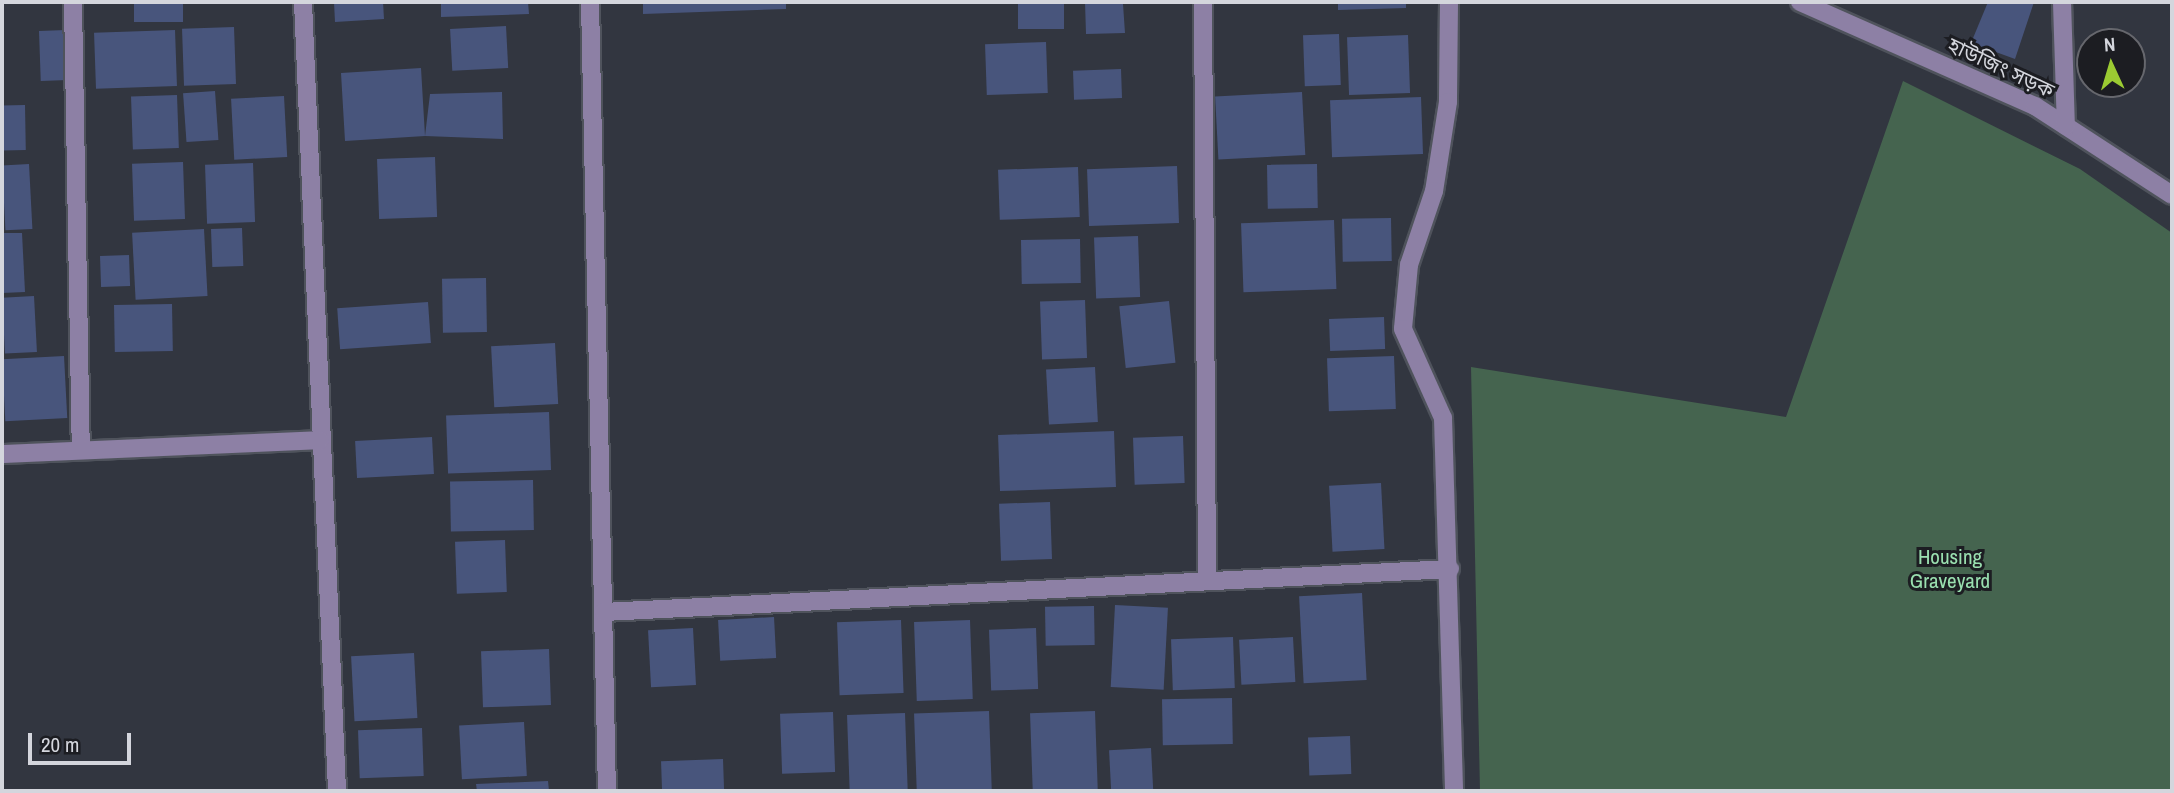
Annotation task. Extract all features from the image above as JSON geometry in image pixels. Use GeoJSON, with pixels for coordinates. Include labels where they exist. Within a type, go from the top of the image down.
{"type":"FeatureCollection","features":[{"type":"Feature","properties":{"kind":"street"},"geometry":{"type":"LineString","coordinates":[[73,2],[81,450]]}},
{"type":"Feature","properties":{"kind":"street"},"geometry":{"type":"LineString","coordinates":[[303,2],[337,791]]}},
{"type":"Feature","properties":{"kind":"street"},"geometry":{"type":"LineString","coordinates":[[590,2],[607,791]]}},
{"type":"Feature","properties":{"kind":"street"},"geometry":{"type":"LineString","coordinates":[[1203,2],[1207,580]]}},
{"type":"Feature","properties":{"kind":"street"},"geometry":{"type":"LineString","coordinates":[[1449,2],[1448,102],[1434,191],[1409,265],[1403,329],[1443,418],[1450,569],[1454,791]]}},
{"type":"Feature","properties":{"kind":"street","name":"হাউজিং সড়ক"},"geometry":{"type":"LineString","coordinates":[[1800,2],[2035,106],[2172,195]]}},
{"type":"Feature","properties":{"kind":"street"},"geometry":{"type":"LineString","coordinates":[[2062,2],[2066,126]]}},
{"type":"Feature","properties":{"kind":"street"},"geometry":{"type":"LineString","coordinates":[[2,454],[320,440]]}},
{"type":"Feature","properties":{"kind":"street"},"geometry":{"type":"LineString","coordinates":[[604,612],[1450,569]]}},
{"type":"Feature","properties":{"kind":"green space","name":"Housing Graveyard"},"geometry":{"type":"Polygon","coordinates":[[[1903,81],[2080,169],[2172,233],[2172,791],[1480,791],[1471,367],[1786,417],[1903,81]]]}},
{"type":"Feature","properties":{"kind":"building"},"geometry":{"type":"Polygon","coordinates":[[[134,2],[183,2],[183,22],[134,22],[134,2]]]}},
{"type":"Feature","properties":{"kind":"building"},"geometry":{"type":"Polygon","coordinates":[[[334,2],[383,2],[384,19],[335,22],[334,2]]]}},
{"type":"Feature","properties":{"kind":"building"},"geometry":{"type":"Polygon","coordinates":[[[441,2],[528,2],[529,14],[441,17],[441,2]]]}},
{"type":"Feature","properties":{"kind":"building"},"geometry":{"type":"Polygon","coordinates":[[[643,2],[786,2],[786,9],[643,14],[643,2]]]}},
{"type":"Feature","properties":{"kind":"building"},"geometry":{"type":"Polygon","coordinates":[[[1018,2],[1064,2],[1064,29],[1018,29],[1018,2]]]}},
{"type":"Feature","properties":{"kind":"building"},"geometry":{"type":"Polygon","coordinates":[[[1085,2],[1131,2],[1123,4],[1125,33],[1086,34],[1085,2]]]}},
{"type":"Feature","properties":{"kind":"building"},"geometry":{"type":"Polygon","coordinates":[[[1338,2],[1406,2],[1406,8],[1338,10],[1338,2]]]}},
{"type":"Feature","properties":{"kind":"building"},"geometry":{"type":"Polygon","coordinates":[[[1988,2],[2034,2],[2015,59],[1971,43],[1988,2]]]}},
{"type":"Feature","properties":{"kind":"building"},"geometry":{"type":"Polygon","coordinates":[[[506,26],[508,68],[452,71],[450,29],[506,26]]]}},
{"type":"Feature","properties":{"kind":"building"},"geometry":{"type":"Polygon","coordinates":[[[234,27],[236,84],[184,86],[182,29],[234,27]]]}},
{"type":"Feature","properties":{"kind":"building"},"geometry":{"type":"Polygon","coordinates":[[[66,30],[68,80],[41,81],[39,31],[66,30]]]}},
{"type":"Feature","properties":{"kind":"building"},"geometry":{"type":"Polygon","coordinates":[[[175,30],[177,86],[96,89],[94,33],[175,30]]]}},
{"type":"Feature","properties":{"kind":"building"},"geometry":{"type":"Polygon","coordinates":[[[1339,34],[1341,85],[1305,86],[1303,35],[1339,34]]]}},
{"type":"Feature","properties":{"kind":"building"},"geometry":{"type":"Polygon","coordinates":[[[1408,35],[1410,93],[1349,95],[1347,37],[1408,35]]]}},
{"type":"Feature","properties":{"kind":"building"},"geometry":{"type":"Polygon","coordinates":[[[1046,42],[1048,93],[987,95],[985,44],[1046,42]]]}},
{"type":"Feature","properties":{"kind":"building"},"geometry":{"type":"Polygon","coordinates":[[[421,68],[425,136],[345,141],[341,73],[421,68]]]}},
{"type":"Feature","properties":{"kind":"building"},"geometry":{"type":"Polygon","coordinates":[[[1121,69],[1122,98],[1074,100],[1073,71],[1121,69]]]}},
{"type":"Feature","properties":{"kind":"building"},"geometry":{"type":"Polygon","coordinates":[[[215,91],[218,140],[186,142],[183,93],[215,91]]]}},
{"type":"Feature","properties":{"kind":"building"},"geometry":{"type":"Polygon","coordinates":[[[502,92],[503,139],[425,136],[430,94],[502,92]]]}},
{"type":"Feature","properties":{"kind":"building"},"geometry":{"type":"Polygon","coordinates":[[[1302,92],[1305,155],[1218,159],[1215,97],[1302,92]]]}},
{"type":"Feature","properties":{"kind":"building"},"geometry":{"type":"Polygon","coordinates":[[[177,95],[179,148],[133,150],[131,97],[177,95]]]}},
{"type":"Feature","properties":{"kind":"building"},"geometry":{"type":"Polygon","coordinates":[[[284,96],[287,157],[234,160],[231,99],[284,96]]]}},
{"type":"Feature","properties":{"kind":"building"},"geometry":{"type":"Polygon","coordinates":[[[1421,97],[1423,154],[1332,157],[1330,100],[1421,97]]]}},
{"type":"Feature","properties":{"kind":"building"},"geometry":{"type":"Polygon","coordinates":[[[2,105],[25,105],[26,150],[3,150],[2,105]]]}},
{"type":"Feature","properties":{"kind":"building"},"geometry":{"type":"Polygon","coordinates":[[[435,157],[437,217],[379,219],[377,159],[435,157]]]}},
{"type":"Feature","properties":{"kind":"building"},"geometry":{"type":"Polygon","coordinates":[[[183,162],[185,219],[134,221],[132,164],[183,162]]]}},
{"type":"Feature","properties":{"kind":"building"},"geometry":{"type":"Polygon","coordinates":[[[253,163],[255,222],[207,224],[205,165],[253,163]]]}},
{"type":"Feature","properties":{"kind":"building"},"geometry":{"type":"Polygon","coordinates":[[[29,164],[32,229],[5,230],[2,165],[29,164]]]}},
{"type":"Feature","properties":{"kind":"building"},"geometry":{"type":"Polygon","coordinates":[[[1317,164],[1318,208],[1268,209],[1267,165],[1317,164]]]}},
{"type":"Feature","properties":{"kind":"building"},"geometry":{"type":"Polygon","coordinates":[[[1177,166],[1179,223],[1089,226],[1087,169],[1177,166]]]}},
{"type":"Feature","properties":{"kind":"building"},"geometry":{"type":"Polygon","coordinates":[[[1078,167],[1080,217],[1000,220],[998,170],[1078,167]]]}},
{"type":"Feature","properties":{"kind":"building"},"geometry":{"type":"Polygon","coordinates":[[[1391,218],[1392,261],[1343,262],[1342,219],[1391,218]]]}},
{"type":"Feature","properties":{"kind":"building"},"geometry":{"type":"Polygon","coordinates":[[[1334,220],[1336,289],[1243,292],[1241,223],[1334,220]]]}},
{"type":"Feature","properties":{"kind":"building"},"geometry":{"type":"Polygon","coordinates":[[[242,228],[243,266],[212,267],[211,229],[242,228]]]}},
{"type":"Feature","properties":{"kind":"building"},"geometry":{"type":"Polygon","coordinates":[[[204,229],[208,296],[136,300],[132,233],[204,229]]]}},
{"type":"Feature","properties":{"kind":"building"},"geometry":{"type":"Polygon","coordinates":[[[2,233],[22,233],[25,292],[2,293],[2,233]]]}},
{"type":"Feature","properties":{"kind":"building"},"geometry":{"type":"Polygon","coordinates":[[[1138,236],[1140,297],[1096,298],[1094,238],[1138,236]]]}},
{"type":"Feature","properties":{"kind":"building"},"geometry":{"type":"Polygon","coordinates":[[[1080,239],[1081,283],[1022,284],[1021,240],[1080,239]]]}},
{"type":"Feature","properties":{"kind":"building"},"geometry":{"type":"Polygon","coordinates":[[[129,255],[130,286],[101,287],[100,256],[129,255]]]}},
{"type":"Feature","properties":{"kind":"building"},"geometry":{"type":"Polygon","coordinates":[[[486,278],[487,332],[443,333],[442,279],[486,278]]]}},
{"type":"Feature","properties":{"kind":"building"},"geometry":{"type":"Polygon","coordinates":[[[34,296],[37,352],[5,354],[2,298],[34,296]]]}},
{"type":"Feature","properties":{"kind":"building"},"geometry":{"type":"Polygon","coordinates":[[[1085,300],[1087,358],[1042,360],[1040,302],[1085,300]]]}},
{"type":"Feature","properties":{"kind":"building"},"geometry":{"type":"Polygon","coordinates":[[[1169,301],[1175,363],[1126,368],[1119,306],[1169,301]]]}},
{"type":"Feature","properties":{"kind":"building"},"geometry":{"type":"Polygon","coordinates":[[[428,302],[431,343],[340,349],[337,308],[428,302]]]}},
{"type":"Feature","properties":{"kind":"building"},"geometry":{"type":"Polygon","coordinates":[[[172,304],[173,351],[115,352],[114,305],[172,304]]]}},
{"type":"Feature","properties":{"kind":"building"},"geometry":{"type":"Polygon","coordinates":[[[1384,317],[1385,349],[1330,351],[1329,319],[1384,317]]]}},
{"type":"Feature","properties":{"kind":"building"},"geometry":{"type":"Polygon","coordinates":[[[555,343],[558,404],[494,407],[491,346],[555,343]]]}},
{"type":"Feature","properties":{"kind":"building"},"geometry":{"type":"Polygon","coordinates":[[[64,356],[67,418],[5,421],[2,359],[64,356]]]}},
{"type":"Feature","properties":{"kind":"building"},"geometry":{"type":"Polygon","coordinates":[[[1394,356],[1396,409],[1329,411],[1327,358],[1394,356]]]}},
{"type":"Feature","properties":{"kind":"building"},"geometry":{"type":"Polygon","coordinates":[[[1095,367],[1098,422],[1049,424],[1046,370],[1095,367]]]}},
{"type":"Feature","properties":{"kind":"building"},"geometry":{"type":"Polygon","coordinates":[[[549,412],[551,470],[448,474],[446,416],[549,412]]]}},
{"type":"Feature","properties":{"kind":"building"},"geometry":{"type":"Polygon","coordinates":[[[1114,431],[1116,487],[1000,491],[998,435],[1114,431]]]}},
{"type":"Feature","properties":{"kind":"building"},"geometry":{"type":"Polygon","coordinates":[[[1183,436],[1185,483],[1135,485],[1133,438],[1183,436]]]}},
{"type":"Feature","properties":{"kind":"building"},"geometry":{"type":"Polygon","coordinates":[[[432,437],[434,474],[357,478],[355,441],[432,437]]]}},
{"type":"Feature","properties":{"kind":"building"},"geometry":{"type":"Polygon","coordinates":[[[533,480],[534,530],[451,531],[450,481],[533,480]]]}},
{"type":"Feature","properties":{"kind":"building"},"geometry":{"type":"Polygon","coordinates":[[[1381,483],[1384,549],[1333,552],[1329,486],[1381,483]]]}},
{"type":"Feature","properties":{"kind":"building"},"geometry":{"type":"Polygon","coordinates":[[[1050,502],[1052,559],[1001,561],[999,504],[1050,502]]]}},
{"type":"Feature","properties":{"kind":"building"},"geometry":{"type":"Polygon","coordinates":[[[505,540],[507,592],[457,594],[455,542],[505,540]]]}},
{"type":"Feature","properties":{"kind":"building"},"geometry":{"type":"Polygon","coordinates":[[[1362,593],[1367,680],[1304,683],[1299,596],[1362,593]]]}},
{"type":"Feature","properties":{"kind":"building"},"geometry":{"type":"Polygon","coordinates":[[[1115,605],[1168,608],[1164,690],[1111,687],[1115,605]]]}},
{"type":"Feature","properties":{"kind":"building"},"geometry":{"type":"Polygon","coordinates":[[[1094,606],[1095,645],[1046,646],[1045,607],[1094,606]]]}},
{"type":"Feature","properties":{"kind":"building"},"geometry":{"type":"Polygon","coordinates":[[[774,617],[776,658],[720,661],[718,620],[774,617]]]}},
{"type":"Feature","properties":{"kind":"building"},"geometry":{"type":"Polygon","coordinates":[[[901,620],[904,693],[840,695],[837,622],[901,620]]]}},
{"type":"Feature","properties":{"kind":"building"},"geometry":{"type":"Polygon","coordinates":[[[970,620],[973,699],[917,701],[914,622],[970,620]]]}},
{"type":"Feature","properties":{"kind":"building"},"geometry":{"type":"Polygon","coordinates":[[[693,628],[696,685],[651,687],[648,630],[693,628]]]}},
{"type":"Feature","properties":{"kind":"building"},"geometry":{"type":"Polygon","coordinates":[[[1036,628],[1038,689],[991,691],[989,630],[1036,628]]]}},
{"type":"Feature","properties":{"kind":"building"},"geometry":{"type":"Polygon","coordinates":[[[1233,637],[1235,688],[1173,690],[1171,639],[1233,637]]]}},
{"type":"Feature","properties":{"kind":"building"},"geometry":{"type":"Polygon","coordinates":[[[1293,637],[1295,682],[1241,685],[1239,640],[1293,637]]]}},
{"type":"Feature","properties":{"kind":"building"},"geometry":{"type":"Polygon","coordinates":[[[549,649],[551,705],[483,707],[481,651],[549,649]]]}},
{"type":"Feature","properties":{"kind":"building"},"geometry":{"type":"Polygon","coordinates":[[[414,653],[417,718],[354,721],[351,656],[414,653]]]}},
{"type":"Feature","properties":{"kind":"building"},"geometry":{"type":"Polygon","coordinates":[[[1232,698],[1233,744],[1163,745],[1162,699],[1232,698]]]}},
{"type":"Feature","properties":{"kind":"building"},"geometry":{"type":"Polygon","coordinates":[[[989,711],[992,791],[917,791],[914,714],[989,711]]]}},
{"type":"Feature","properties":{"kind":"building"},"geometry":{"type":"Polygon","coordinates":[[[1095,711],[1098,791],[1033,791],[1030,713],[1095,711]]]}},
{"type":"Feature","properties":{"kind":"building"},"geometry":{"type":"Polygon","coordinates":[[[833,712],[835,772],[782,774],[780,714],[833,712]]]}},
{"type":"Feature","properties":{"kind":"building"},"geometry":{"type":"Polygon","coordinates":[[[905,713],[908,791],[850,791],[847,715],[905,713]]]}},
{"type":"Feature","properties":{"kind":"building"},"geometry":{"type":"Polygon","coordinates":[[[524,722],[527,776],[462,779],[459,725],[524,722]]]}},
{"type":"Feature","properties":{"kind":"building"},"geometry":{"type":"Polygon","coordinates":[[[422,728],[424,776],[360,778],[358,730],[422,728]]]}},
{"type":"Feature","properties":{"kind":"building"},"geometry":{"type":"Polygon","coordinates":[[[1350,736],[1351,774],[1309,775],[1308,737],[1350,736]]]}},
{"type":"Feature","properties":{"kind":"building"},"geometry":{"type":"Polygon","coordinates":[[[1151,748],[1153,789],[1111,791],[1109,750],[1151,748]]]}},
{"type":"Feature","properties":{"kind":"building"},"geometry":{"type":"Polygon","coordinates":[[[723,759],[724,791],[662,791],[661,761],[723,759]]]}},
{"type":"Feature","properties":{"kind":"building"},"geometry":{"type":"Polygon","coordinates":[[[548,781],[549,791],[477,791],[476,784],[548,781]]]}}]}
